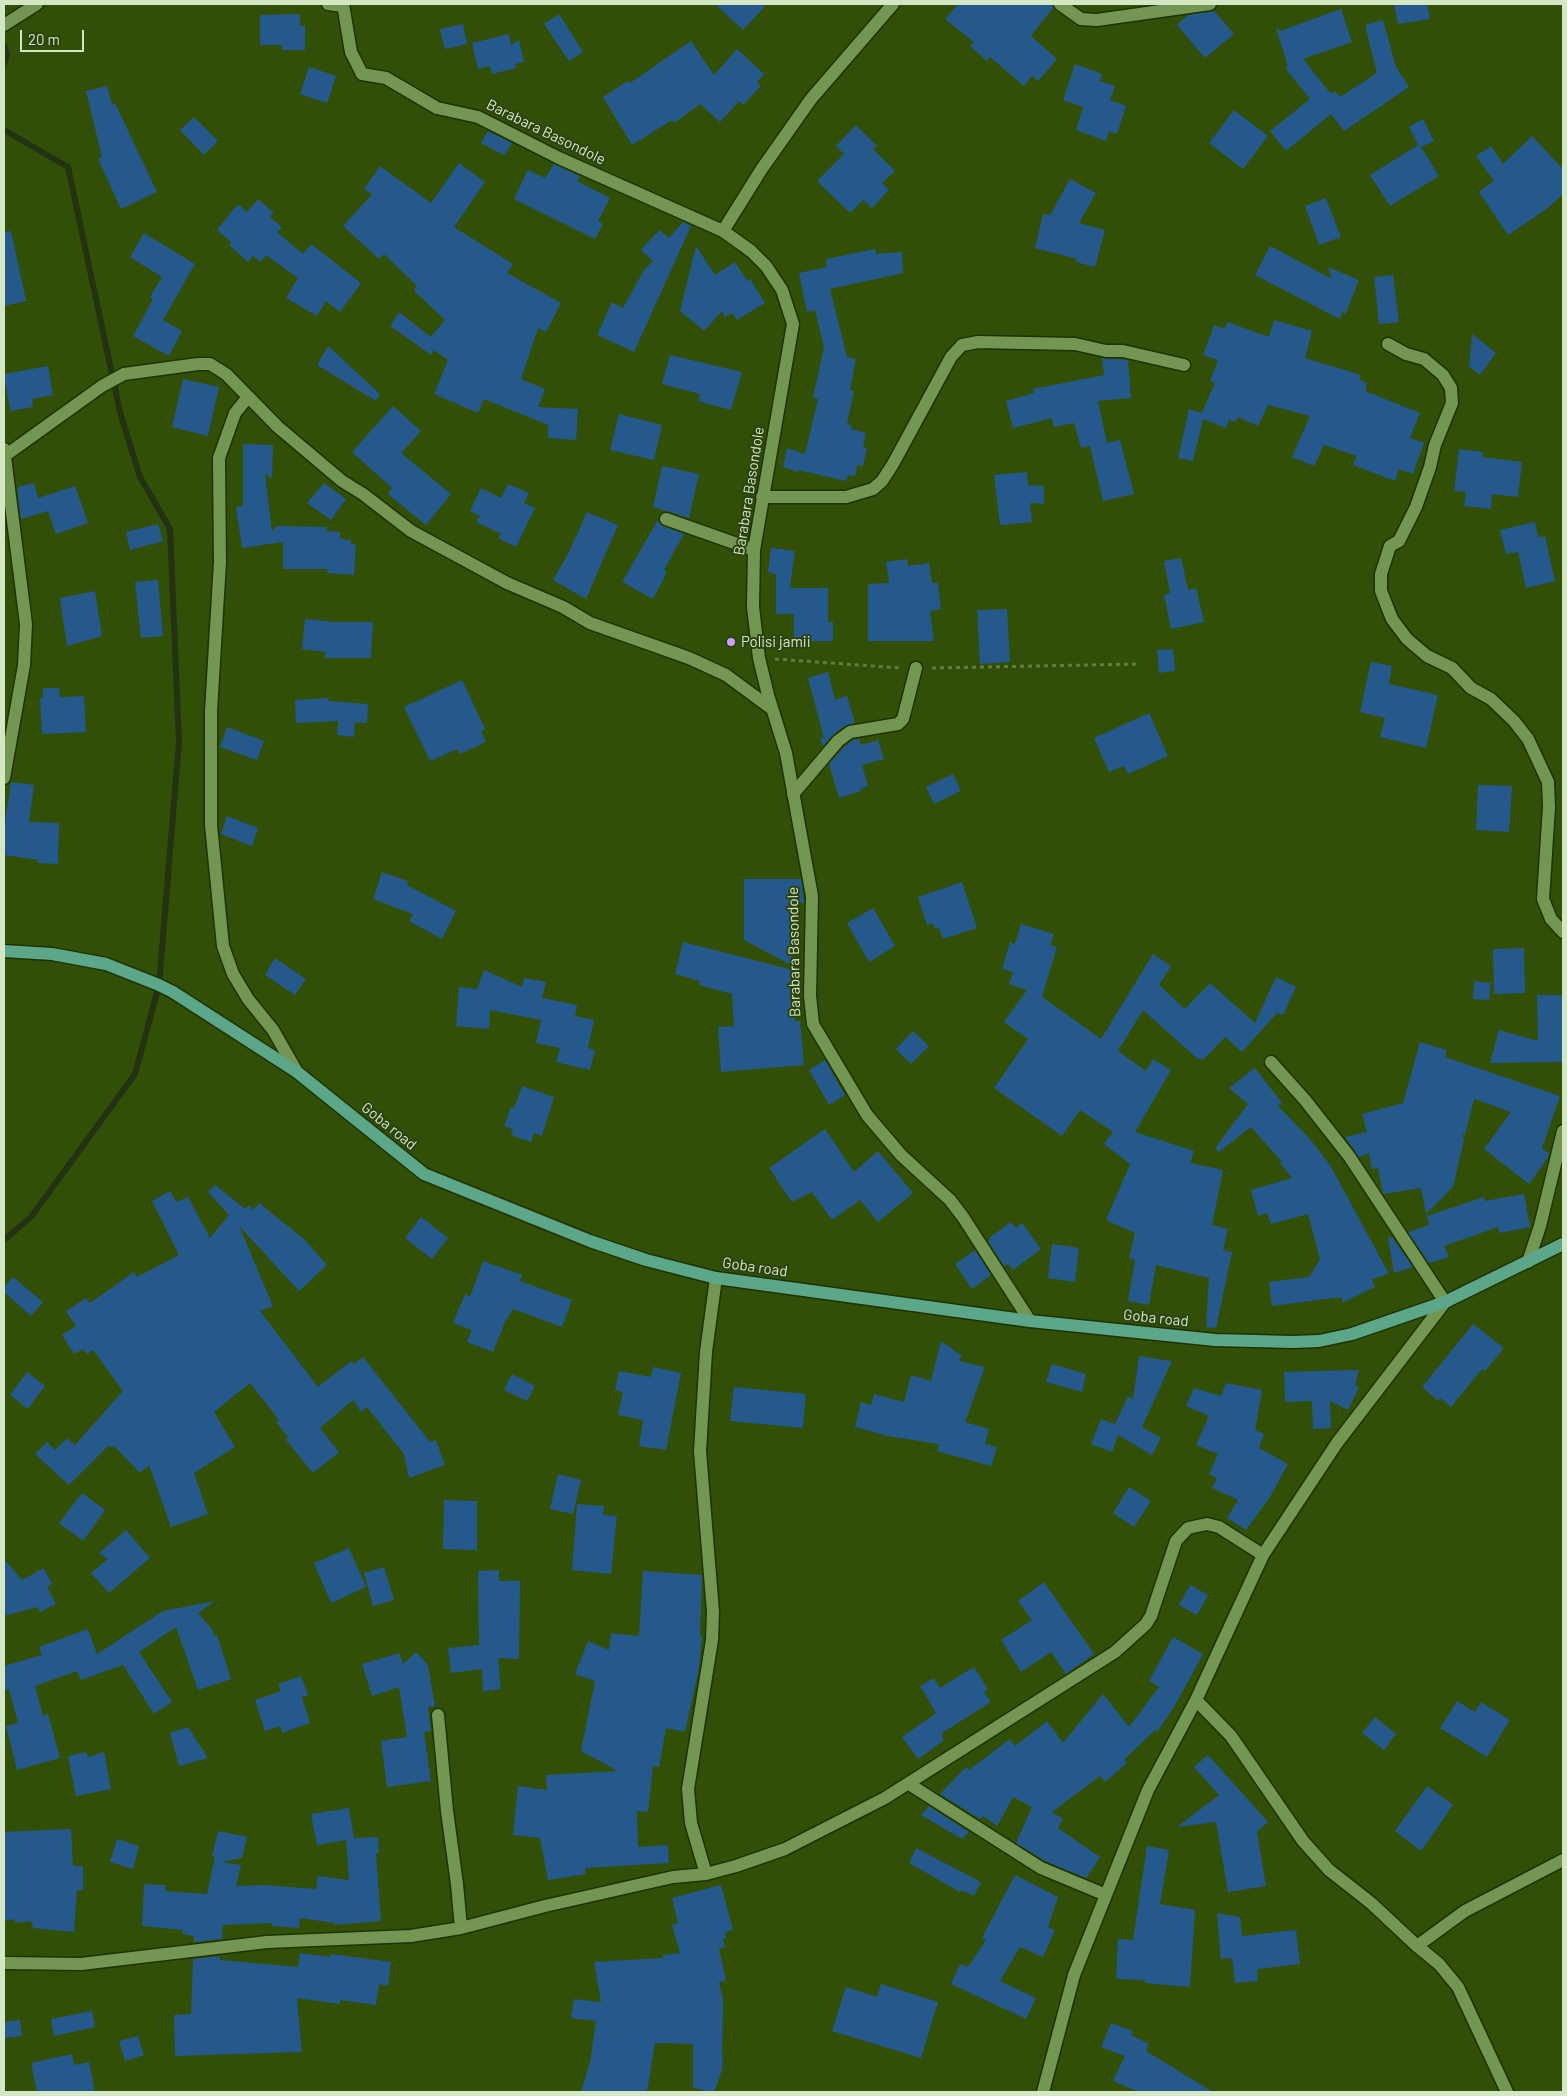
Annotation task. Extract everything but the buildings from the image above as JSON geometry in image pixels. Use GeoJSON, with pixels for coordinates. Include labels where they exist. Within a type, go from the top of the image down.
{"type":"FeatureCollection","features":[{"type":"Feature","properties":{"kind":"main road","name":"Goba road"},"geometry":{"type":"LineString","coordinates":[[4,951],[52,954],[106,964],[159,985],[173,992],[297,1072],[424,1174],[590,1241],[646,1260],[716,1278],[1030,1322],[1215,1340],[1319,1341],[1352,1334],[1445,1302],[1563,1244]]}},
{"type":"Feature","properties":{"kind":"street"},"geometry":{"type":"LineString","coordinates":[[4,26],[37,4]]}},
{"type":"Feature","properties":{"kind":"street"},"geometry":{"type":"LineString","coordinates":[[328,4],[343,5]]}},
{"type":"Feature","properties":{"kind":"street"},"geometry":{"type":"LineString","coordinates":[[723,231],[760,170],[811,99],[893,4]]}},
{"type":"Feature","properties":{"kind":"street"},"geometry":{"type":"LineString","coordinates":[[1060,4],[1081,20],[1097,20],[1210,4]]}},
{"type":"Feature","properties":{"kind":"street","name":"Barabara Basondole"},"geometry":{"type":"LineString","coordinates":[[343,5],[351,52],[362,74],[386,78],[437,108],[478,117],[559,158],[723,231],[751,251],[766,266],[782,290],[793,324],[754,550],[753,607],[759,658],[786,753],[812,896],[810,996],[814,1027],[867,1115],[901,1155],[950,1200],[969,1225],[1030,1322]]}},
{"type":"Feature","properties":{"kind":"street"},"geometry":{"type":"LineString","coordinates":[[762,498],[846,497],[873,490],[882,481],[893,464],[951,357],[962,345],[978,342],[1075,344],[1106,351],[1123,351],[1184,365]]}},
{"type":"Feature","properties":{"kind":"street"},"geometry":{"type":"LineString","coordinates":[[1388,344],[1406,354],[1424,359],[1443,375],[1451,388],[1452,403],[1435,445],[1430,467],[1413,514],[1399,541],[1390,546],[1381,574],[1381,592],[1392,619],[1407,639],[1427,656],[1452,668],[1471,688],[1491,699],[1514,721],[1528,739],[1548,782],[1549,808],[1543,899],[1551,918],[1563,932]]}},
{"type":"Feature","properties":{"kind":"street"},"geometry":{"type":"LineString","coordinates":[[4,778],[24,665],[26,624],[5,450],[102,386],[124,374],[198,364],[210,364],[226,374],[278,427],[342,481],[363,494],[410,531],[499,579],[563,607],[590,623],[689,658],[726,675],[772,709]]}},
{"type":"Feature","properties":{"kind":"street"},"geometry":{"type":"LineString","coordinates":[[248,397],[235,413],[219,458],[220,562],[211,711],[211,825],[223,946],[233,974],[248,999],[274,1030],[297,1072]]}},
{"type":"Feature","properties":{"kind":"street"},"geometry":{"type":"LineString","coordinates":[[666,519],[754,550]]}},
{"type":"Feature","properties":{"kind":"street"},"geometry":{"type":"LineString","coordinates":[[793,794],[838,741],[850,732],[898,724],[903,719],[916,668]]}},
{"type":"Feature","properties":{"kind":"street"},"geometry":{"type":"LineString","coordinates":[[1043,2092],[1074,1975],[1148,1790],[1196,1700],[1263,1555],[1337,1443],[1445,1302],[1349,1156],[1272,1062]]}},
{"type":"Feature","properties":{"kind":"street"},"geometry":{"type":"LineString","coordinates":[[1528,1262],[1540,1226],[1563,1131]]}},
{"type":"Feature","properties":{"kind":"street"},"geometry":{"type":"LineString","coordinates":[[706,1874],[691,1823],[688,1789],[712,1640],[713,1612],[700,1451],[706,1352],[716,1278]]}},
{"type":"Feature","properties":{"kind":"street"},"geometry":{"type":"LineString","coordinates":[[4,1963],[81,1964],[266,1942],[394,1937],[461,1928],[663,1879],[706,1874],[736,1866],[785,1849],[909,1784],[1115,1652],[1137,1633],[1151,1616],[1176,1541],[1188,1528],[1207,1524],[1219,1527],[1263,1555]]}},
{"type":"Feature","properties":{"kind":"street"},"geometry":{"type":"LineString","coordinates":[[1196,1700],[1231,1736],[1309,1848],[1329,1870],[1371,1903],[1439,1964],[1458,1987],[1507,2092]]}},
{"type":"Feature","properties":{"kind":"street"},"geometry":{"type":"LineString","coordinates":[[438,1715],[447,1810],[458,1884],[461,1928]]}},
{"type":"Feature","properties":{"kind":"street"},"geometry":{"type":"LineString","coordinates":[[909,1784],[1041,1868],[1106,1895]]}},
{"type":"Feature","properties":{"kind":"street"},"geometry":{"type":"LineString","coordinates":[[1417,1946],[1465,1911],[1563,1860]]}},
{"type":"Feature","properties":{"kind":"path"},"geometry":{"type":"LineString","coordinates":[[759,658],[868,667],[916,668],[1139,664]]}},
{"type":"Feature","properties":{"kind":"waterway"},"geometry":{"type":"LineString","coordinates":[[4,46],[7,55],[4,63]]}},
{"type":"Feature","properties":{"kind":"waterway"},"geometry":{"type":"LineString","coordinates":[[4,130],[68,167],[120,412],[140,477],[170,529],[179,742],[159,985],[135,1074],[31,1217],[4,1240]]}},
{"type":"Feature","properties":{"kind":"place","name":"Polisi jamii"},"geometry":{"type":"Point","coordinates":[731,642]}}]}
